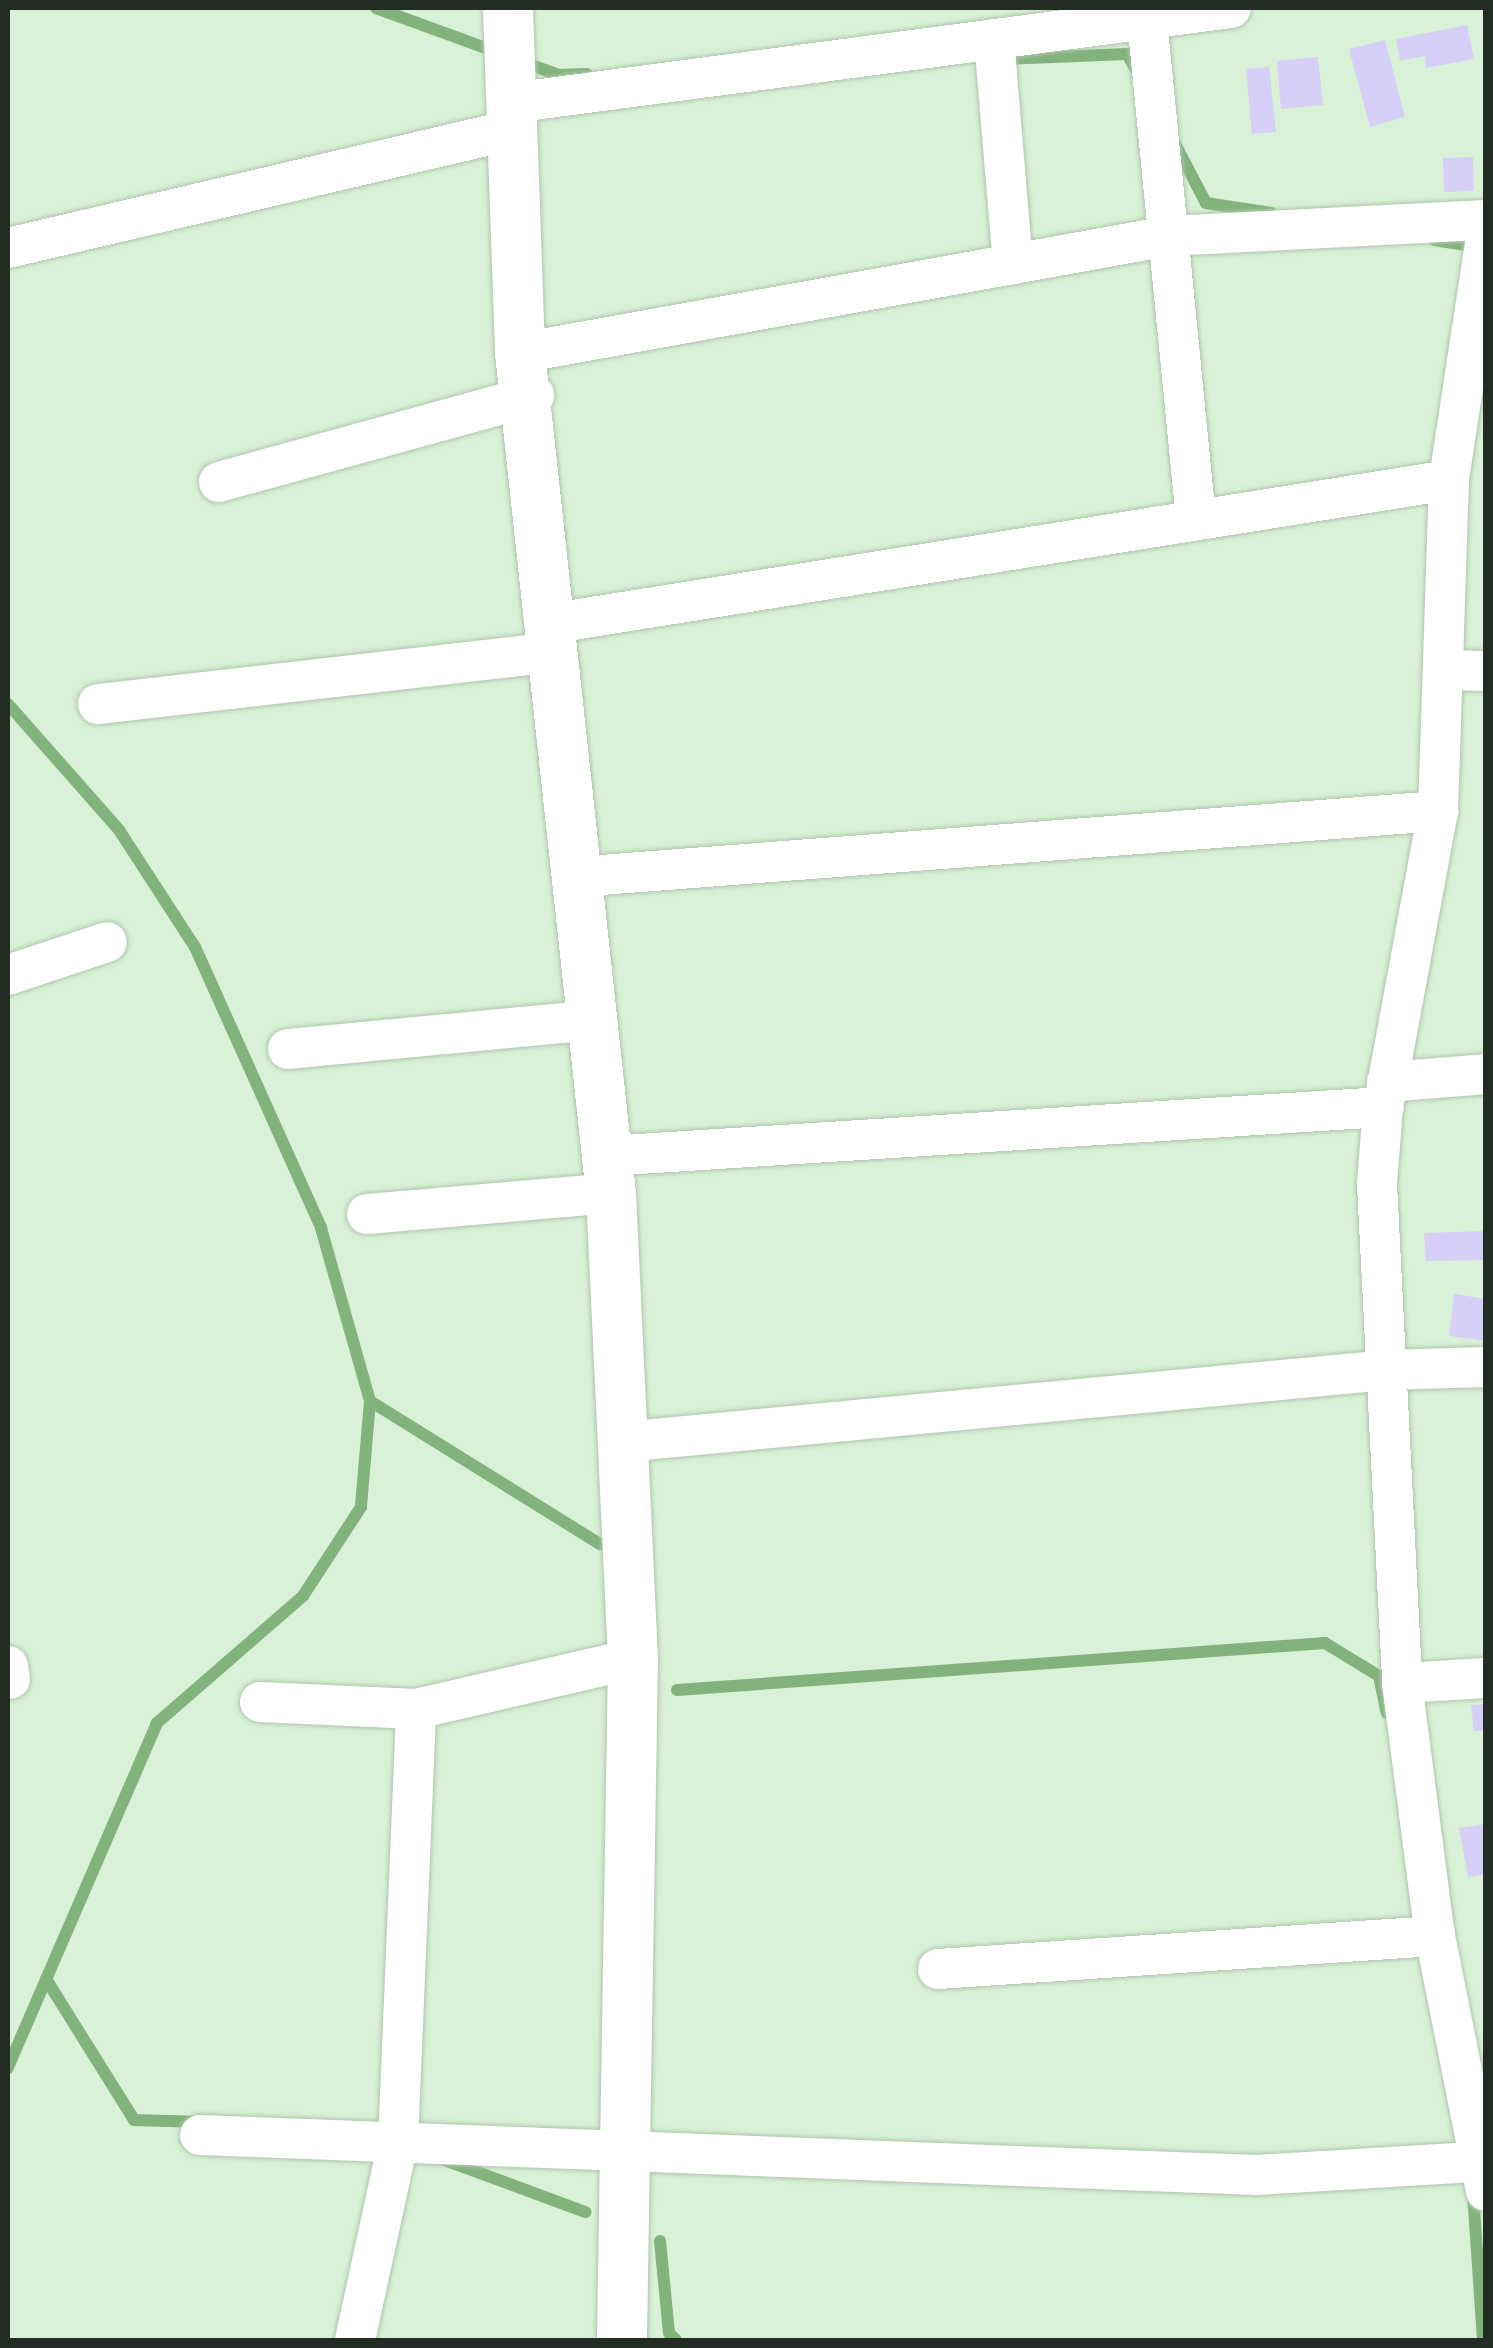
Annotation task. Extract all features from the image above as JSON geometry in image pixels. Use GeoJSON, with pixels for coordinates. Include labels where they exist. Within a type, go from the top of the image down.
{"type":"FeatureCollection","features":[{"type":"Feature","properties":{"kind":"street"},"geometry":{"type":"LineString","coordinates":[[508,8],[526,382],[549,638],[609,1174],[632,1659],[621,2152],[622,2340]]}},
{"type":"Feature","properties":{"kind":"street"},"geometry":{"type":"LineString","coordinates":[[8,248],[511,116],[994,40],[1052,19],[1147,19],[1231,8]]}},
{"type":"Feature","properties":{"kind":"street"},"geometry":{"type":"LineString","coordinates":[[1147,19],[1196,520]]}},
{"type":"Feature","properties":{"kind":"street"},"geometry":{"type":"LineString","coordinates":[[994,40],[1013,264]]}},
{"type":"Feature","properties":{"kind":"street"},"geometry":{"type":"LineString","coordinates":[[219,482],[526,382],[1013,264],[1168,236],[1486,220]]}},
{"type":"Feature","properties":{"kind":"street"},"geometry":{"type":"LineString","coordinates":[[200,2136],[1484,2181],[1435,1936],[1402,1682],[1377,1184],[1385,1094],[1438,811],[1448,480],[1478,326],[1486,237]]}},
{"type":"Feature","properties":{"kind":"street"},"geometry":{"type":"LineString","coordinates":[[98,704],[549,638],[1196,520],[1448,480]]}},
{"type":"Feature","properties":{"kind":"street"},"geometry":{"type":"LineString","coordinates":[[1442,670],[1486,672]]}},
{"type":"Feature","properties":{"kind":"street"},"geometry":{"type":"LineString","coordinates":[[576,877],[1438,811]]}},
{"type":"Feature","properties":{"kind":"street"},"geometry":{"type":"LineString","coordinates":[[8,975],[107,942]]}},
{"type":"Feature","properties":{"kind":"street"},"geometry":{"type":"LineString","coordinates":[[288,1049],[592,1020]]}},
{"type":"Feature","properties":{"kind":"street"},"geometry":{"type":"LineString","coordinates":[[367,1214],[609,1174],[1385,1094],[1486,1074]]}},
{"type":"Feature","properties":{"kind":"street"},"geometry":{"type":"LineString","coordinates":[[622,1442],[1386,1370],[1486,1368]]}},
{"type":"Feature","properties":{"kind":"street"},"geometry":{"type":"LineString","coordinates":[[260,1702],[416,1709],[632,1659]]}},
{"type":"Feature","properties":{"kind":"street"},"geometry":{"type":"LineString","coordinates":[[1402,1682],[1486,1678]]}},
{"type":"Feature","properties":{"kind":"street"},"geometry":{"type":"LineString","coordinates":[[354,2340],[398,2143],[416,1709]]}},
{"type":"Feature","properties":{"kind":"street"},"geometry":{"type":"LineString","coordinates":[[938,1970],[1435,1936]]}},
{"type":"Feature","properties":{"kind":"building"},"geometry":{"type":"Polygon","coordinates":[[[1467,25],[1474,59],[1426,68],[1425,56],[1400,61],[1396,39],[1467,25]]]}},
{"type":"Feature","properties":{"kind":"building"},"geometry":{"type":"Polygon","coordinates":[[[1385,40],[1405,117],[1370,127],[1349,49],[1385,40]]]}},
{"type":"Feature","properties":{"kind":"building"},"geometry":{"type":"Polygon","coordinates":[[[1318,57],[1323,105],[1281,109],[1277,61],[1318,57]]]}},
{"type":"Feature","properties":{"kind":"building"},"geometry":{"type":"Polygon","coordinates":[[[1269,67],[1276,132],[1252,134],[1246,69],[1269,67]]]}},
{"type":"Feature","properties":{"kind":"building"},"geometry":{"type":"Polygon","coordinates":[[[1473,157],[1474,191],[1444,192],[1443,158],[1473,157]]]}},
{"type":"Feature","properties":{"kind":"building"},"geometry":{"type":"Polygon","coordinates":[[[1486,1231],[1486,1260],[1426,1261],[1424,1233],[1486,1231]]]}},
{"type":"Feature","properties":{"kind":"building"},"geometry":{"type":"Polygon","coordinates":[[[1454,1294],[1486,1299],[1486,1341],[1449,1336],[1454,1294]]]}},
{"type":"Feature","properties":{"kind":"building"},"geometry":{"type":"Polygon","coordinates":[[[1486,1704],[1486,1730],[1474,1731],[1471,1705],[1486,1704]]]}},
{"type":"Feature","properties":{"kind":"building"},"geometry":{"type":"Polygon","coordinates":[[[1486,1824],[1486,1874],[1468,1877],[1459,1828],[1486,1824]]]}},
{"type":"Feature","properties":{"kind":"waterway"},"geometry":{"type":"LineString","coordinates":[[376,8],[496,52]]}},
{"type":"Feature","properties":{"kind":"waterway"},"geometry":{"type":"LineString","coordinates":[[1002,59],[1127,54],[1139,75]]}},
{"type":"Feature","properties":{"kind":"waterway"},"geometry":{"type":"LineString","coordinates":[[520,61],[559,75],[587,74]]}},
{"type":"Feature","properties":{"kind":"waterway"},"geometry":{"type":"LineString","coordinates":[[1174,142],[1206,203],[1271,213]]}},
{"type":"Feature","properties":{"kind":"waterway"},"geometry":{"type":"LineString","coordinates":[[1434,240],[1478,247]]}},
{"type":"Feature","properties":{"kind":"waterway"},"geometry":{"type":"LineString","coordinates":[[8,704],[119,830],[195,947],[321,1228],[370,1401],[361,1507],[303,1596],[157,1723],[8,2068]]}},
{"type":"Feature","properties":{"kind":"waterway"},"geometry":{"type":"LineString","coordinates":[[370,1401],[600,1544]]}},
{"type":"Feature","properties":{"kind":"waterway"},"geometry":{"type":"LineString","coordinates":[[677,1690],[1325,1643],[1379,1676],[1387,1713]]}},
{"type":"Feature","properties":{"kind":"waterway"},"geometry":{"type":"LineString","coordinates":[[46,1979],[134,2120],[202,2122]]}},
{"type":"Feature","properties":{"kind":"waterway"},"geometry":{"type":"LineString","coordinates":[[442,2159],[585,2212]]}},
{"type":"Feature","properties":{"kind":"waterway"},"geometry":{"type":"LineString","coordinates":[[1473,2193],[1483,2340]]}},
{"type":"Feature","properties":{"kind":"waterway"},"geometry":{"type":"LineString","coordinates":[[660,2241],[669,2333],[676,2340]]}}]}
